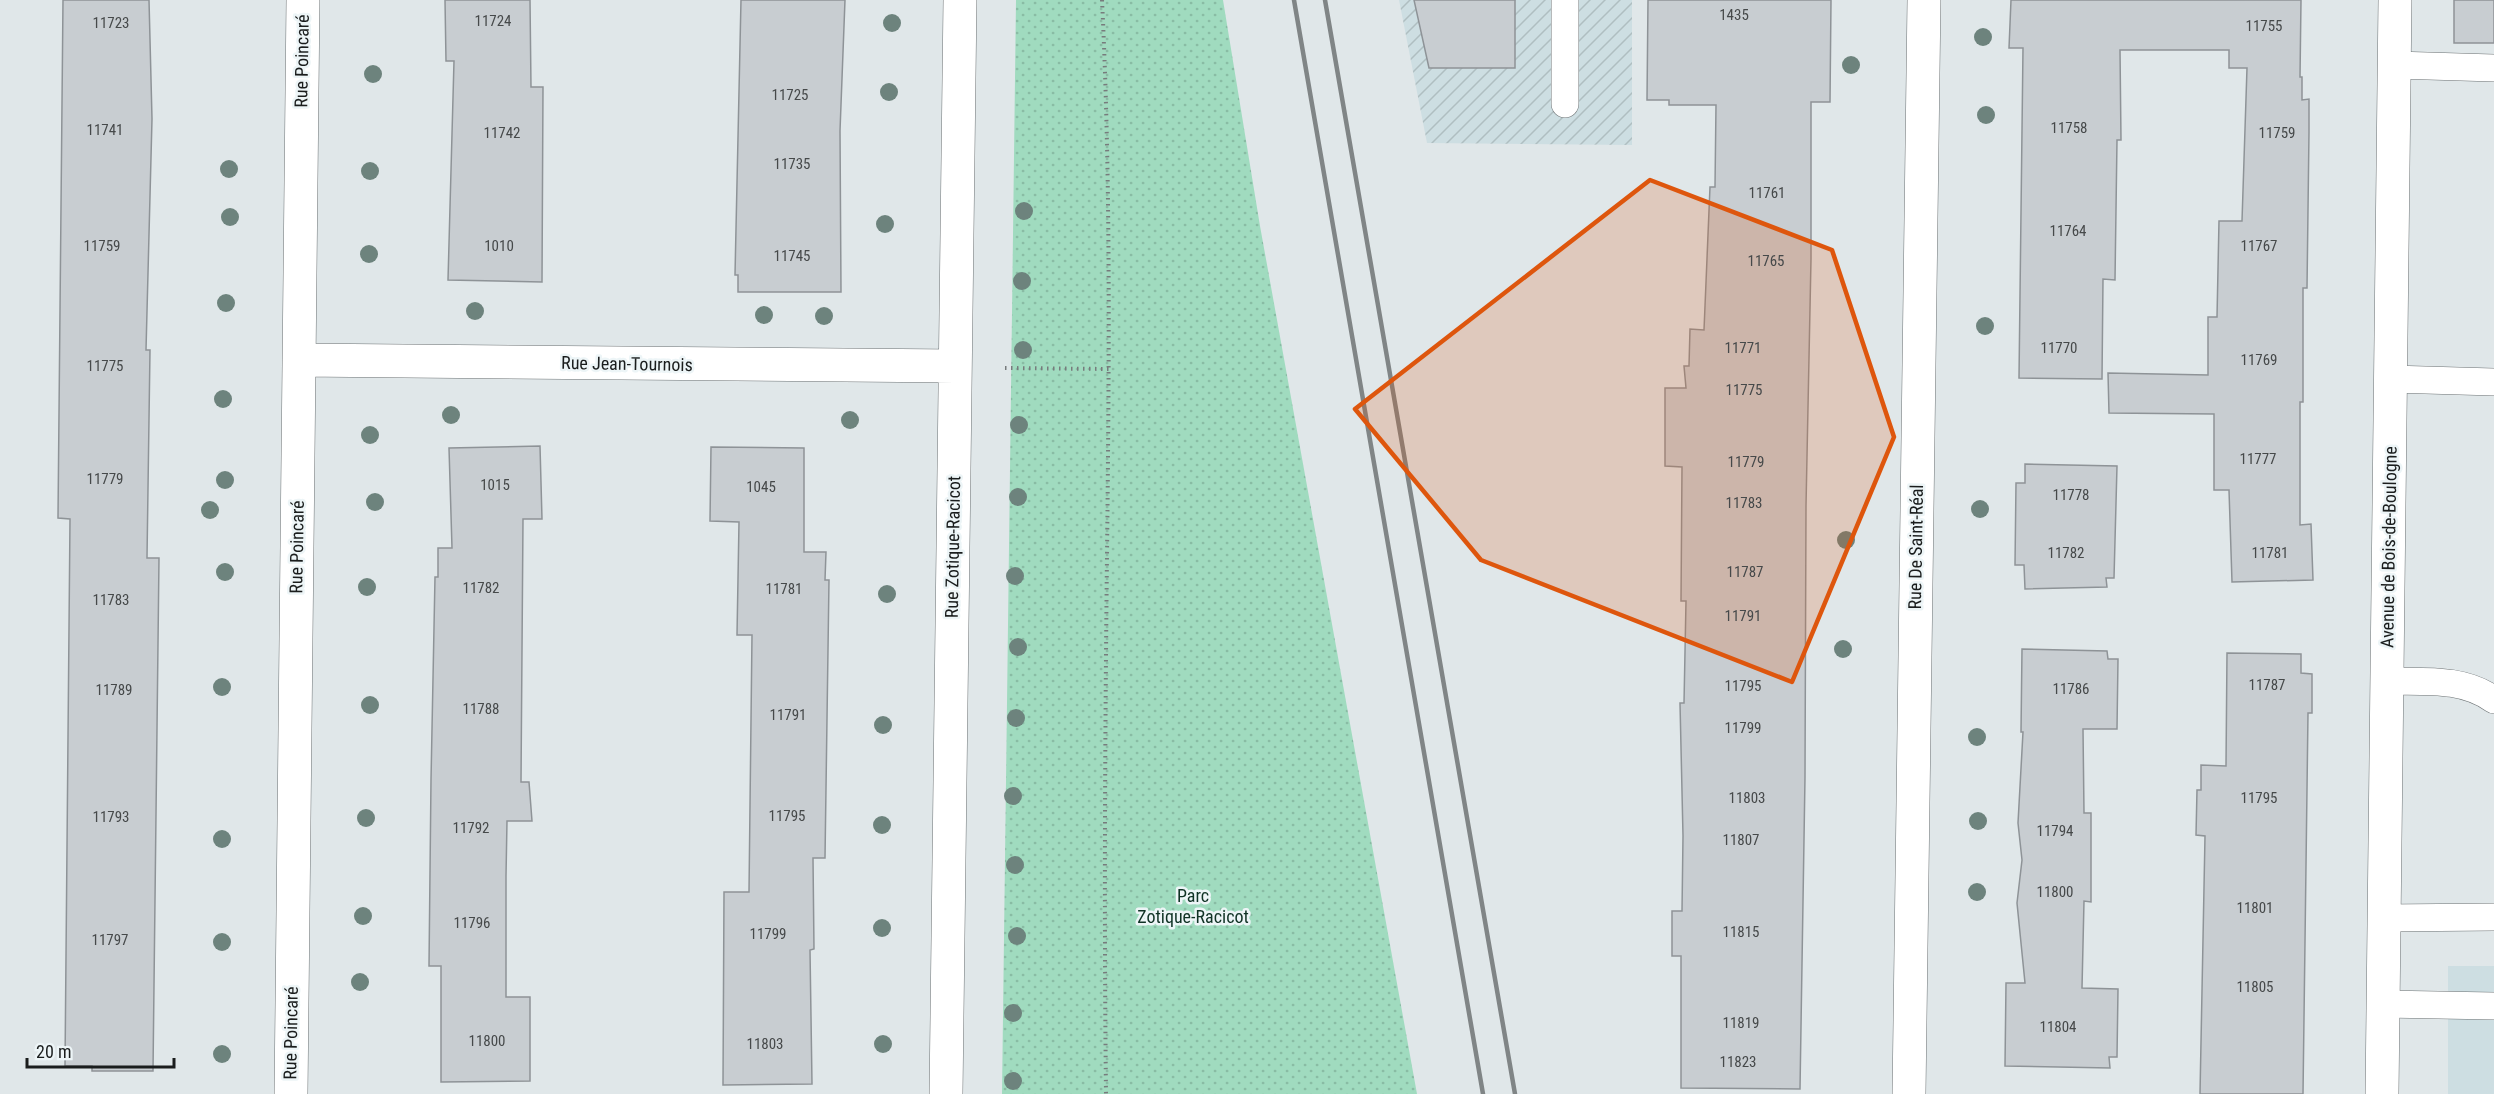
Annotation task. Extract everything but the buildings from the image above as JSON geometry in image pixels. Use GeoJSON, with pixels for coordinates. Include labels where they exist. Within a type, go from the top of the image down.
{"type":"FeatureCollection","features":[{"type":"Feature","properties":{"kind":"street","name":"Rue Poincaré"},"geometry":{"type":"LineString","coordinates":[[291,1094],[303,0]]}},
{"type":"Feature","properties":{"kind":"street","name":"Rue Zotique-Racicot"},"geometry":{"type":"LineString","coordinates":[[946,1094],[960,0]]}},
{"type":"Feature","properties":{"kind":"street","name":"Rue De Saint-Réal"},"geometry":{"type":"LineString","coordinates":[[1909,1094],[1924,0]]}},
{"type":"Feature","properties":{"kind":"street","name":"Avenue de Bois-de-Boulogne"},"geometry":{"type":"LineString","coordinates":[[2382,1094],[2395,0]]}},
{"type":"Feature","properties":{"kind":"street","name":"Rue Jean-Tournois"},"geometry":{"type":"LineString","coordinates":[[299,360],[955,366]]}},
{"type":"Feature","properties":{"kind":"lane"},"geometry":{"type":"LineString","coordinates":[[1564,0],[1565,104]]}},
{"type":"Feature","properties":{"kind":"lane"},"geometry":{"type":"LineString","coordinates":[[2395,65],[2494,68]]}},
{"type":"Feature","properties":{"kind":"lane"},"geometry":{"type":"LineString","coordinates":[[2391,379],[2494,382]]}},
{"type":"Feature","properties":{"kind":"lane"},"geometry":{"type":"LineString","coordinates":[[2387,681],[2455,683],[2469,687],[2494,700]]}},
{"type":"Feature","properties":{"kind":"lane"},"geometry":{"type":"LineString","coordinates":[[2384,918],[2494,917]]}},
{"type":"Feature","properties":{"kind":"lane"},"geometry":{"type":"LineString","coordinates":[[2383,1004],[2494,1006]]}},
{"type":"Feature","properties":{"kind":"path"},"geometry":{"type":"LineString","coordinates":[[1102,0],[1108,161],[1109,369],[1104,909],[1106,1094]]}},
{"type":"Feature","properties":{"kind":"path"},"geometry":{"type":"LineString","coordinates":[[1005,368],[1109,369]]}},
{"type":"Feature","properties":{"kind":"highlighted area"},"geometry":{"type":"Polygon","coordinates":[[[1650,180],[1832,250],[1894,437],[1792,682],[1481,560],[1355,409],[1650,180]]]}},
{"type":"Feature","properties":{"kind":"shaded area"},"geometry":{"type":"Polygon","coordinates":[[[1399,0],[1632,0],[1632,145],[1427,143],[1399,0]]]}},
{"type":"Feature","properties":{"kind":"shaded area"},"geometry":{"type":"Polygon","coordinates":[[[2448,966],[2494,966],[2494,1094],[2448,1094],[2448,966]]]}},
{"type":"Feature","properties":{"kind":"green space","name":"Parc Zotique-Racicot"},"geometry":{"type":"Polygon","coordinates":[[[1016,0],[1223,0],[1260,226],[1417,1094],[1002,1094],[1016,0]]]}},
{"type":"Feature","properties":{"kind":"railway"},"geometry":{"type":"LineString","coordinates":[[1294,0],[1483,1094]]}},
{"type":"Feature","properties":{"kind":"railway"},"geometry":{"type":"LineString","coordinates":[[1325,0],[1515,1094]]}}]}
